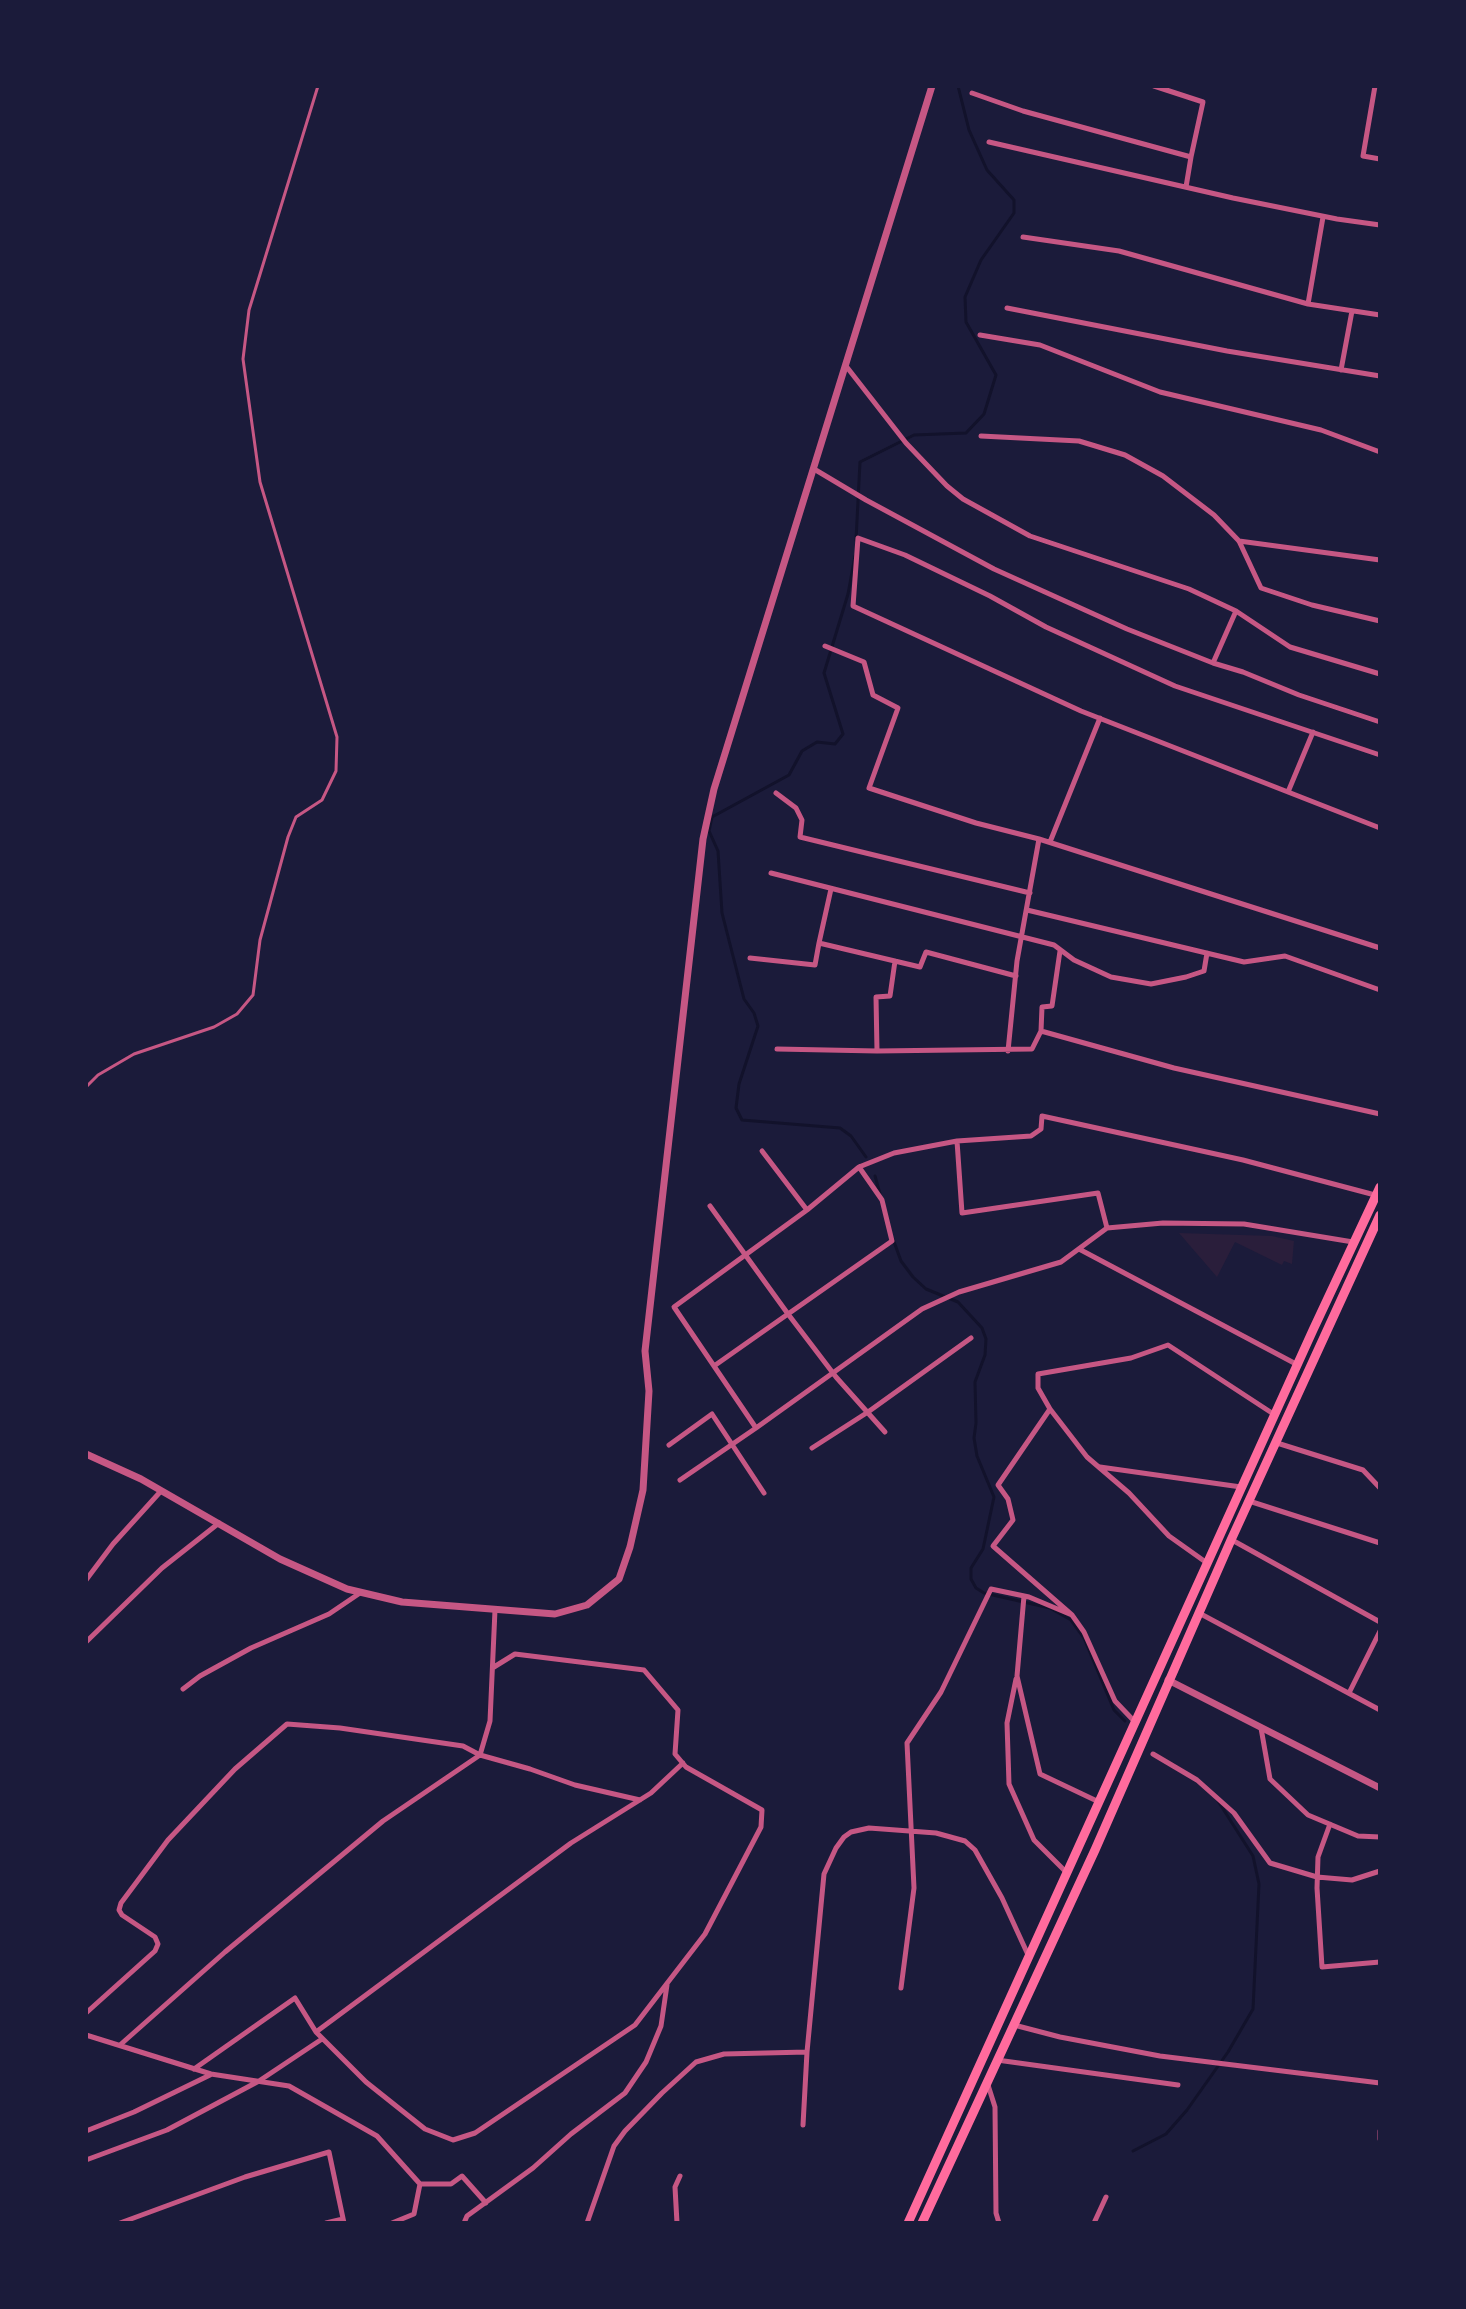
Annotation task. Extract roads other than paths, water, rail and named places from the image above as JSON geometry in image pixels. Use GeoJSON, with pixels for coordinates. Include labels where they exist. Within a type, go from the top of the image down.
{"type":"FeatureCollection","features":[{"type":"Feature","properties":{"kind":"highway"},"geometry":{"type":"LineString","coordinates":[[908,2223],[1378,1191]]}},
{"type":"Feature","properties":{"kind":"highway"},"geometry":{"type":"LineString","coordinates":[[922,2223],[1095,1850],[1168,1680],[1380,1215]]}},
{"type":"Feature","properties":{"kind":"highway"},"geometry":{"type":"LineString","coordinates":[[1042,1932],[1052,1938]]}},
{"type":"Feature","properties":{"kind":"street"},"geometry":{"type":"LineString","coordinates":[[86,1454],[161,1490],[280,1559],[347,1589],[402,1602],[555,1614],[587,1605],[619,1579],[643,1490],[649,1391],[645,1351],[703,839],[714,789],[932,86]]}},
{"type":"Feature","properties":{"kind":"street"},"geometry":{"type":"LineString","coordinates":[[1154,86],[1203,102],[1186,187]]}},
{"type":"Feature","properties":{"kind":"street"},"geometry":{"type":"LineString","coordinates":[[1375,86],[1363,156],[1380,159]]}},
{"type":"Feature","properties":{"kind":"street"},"geometry":{"type":"LineString","coordinates":[[972,93],[1023,111],[1191,157]]}},
{"type":"Feature","properties":{"kind":"street"},"geometry":{"type":"LineString","coordinates":[[989,142],[1323,217],[1380,225]]}},
{"type":"Feature","properties":{"kind":"street"},"geometry":{"type":"LineString","coordinates":[[1308,304],[1323,217]]}},
{"type":"Feature","properties":{"kind":"street"},"geometry":{"type":"LineString","coordinates":[[1023,237],[1133,254],[1308,304],[1380,315]]}},
{"type":"Feature","properties":{"kind":"street"},"geometry":{"type":"LineString","coordinates":[[1007,308],[1227,351],[1380,376]]}},
{"type":"Feature","properties":{"kind":"street"},"geometry":{"type":"LineString","coordinates":[[1341,370],[1352,311]]}},
{"type":"Feature","properties":{"kind":"street"},"geometry":{"type":"LineString","coordinates":[[980,335],[1040,345],[1160,392],[1321,430],[1380,452]]}},
{"type":"Feature","properties":{"kind":"street"},"geometry":{"type":"LineString","coordinates":[[846,366],[906,443],[963,499],[1030,536],[1189,589],[1236,611],[1290,647],[1380,674]]}},
{"type":"Feature","properties":{"kind":"street"},"geometry":{"type":"LineString","coordinates":[[981,436],[1079,441],[1125,455],[1163,476],[1214,515],[1239,541],[1261,588],[1312,605],[1380,621]]}},
{"type":"Feature","properties":{"kind":"street"},"geometry":{"type":"LineString","coordinates":[[814,469],[994,569],[1127,629],[1299,695],[1380,722]]}},
{"type":"Feature","properties":{"kind":"street"},"geometry":{"type":"LineString","coordinates":[[1380,755],[1175,686],[1046,627],[905,555],[858,538],[853,606],[1100,718],[1380,828]]}},
{"type":"Feature","properties":{"kind":"street"},"geometry":{"type":"LineString","coordinates":[[1239,541],[1380,560]]}},
{"type":"Feature","properties":{"kind":"street"},"geometry":{"type":"LineString","coordinates":[[1213,663],[1236,611]]}},
{"type":"Feature","properties":{"kind":"street"},"geometry":{"type":"LineString","coordinates":[[825,646],[864,662],[873,695],[898,708],[869,788],[976,823],[1050,842],[1380,948]]}},
{"type":"Feature","properties":{"kind":"street"},"geometry":{"type":"LineString","coordinates":[[1050,842],[1100,718]]}},
{"type":"Feature","properties":{"kind":"street"},"geometry":{"type":"LineString","coordinates":[[1288,792],[1313,732]]}},
{"type":"Feature","properties":{"kind":"street"},"geometry":{"type":"LineString","coordinates":[[776,793],[796,808],[802,820],[800,837],[1030,893]]}},
{"type":"Feature","properties":{"kind":"street"},"geometry":{"type":"LineString","coordinates":[[1008,1051],[1016,976],[1039,839]]}},
{"type":"Feature","properties":{"kind":"street"},"geometry":{"type":"LineString","coordinates":[[771,873],[1054,945],[1074,960],[1111,977],[1151,984],[1186,977],[1204,971],[1207,953]]}},
{"type":"Feature","properties":{"kind":"street"},"geometry":{"type":"LineString","coordinates":[[750,958],[815,965],[831,889]]}},
{"type":"Feature","properties":{"kind":"street"},"geometry":{"type":"LineString","coordinates":[[1027,910],[1244,962],[1285,956],[1380,990]]}},
{"type":"Feature","properties":{"kind":"street"},"geometry":{"type":"LineString","coordinates":[[819,943],[920,967],[926,952],[1016,976]]}},
{"type":"Feature","properties":{"kind":"street"},"geometry":{"type":"LineString","coordinates":[[777,1049],[1032,1049],[1041,1031],[1042,1007],[1052,1006],[1061,950]]}},
{"type":"Feature","properties":{"kind":"street"},"geometry":{"type":"LineString","coordinates":[[877,1051],[876,997],[890,996],[895,961]]}},
{"type":"Feature","properties":{"kind":"street"},"geometry":{"type":"LineString","coordinates":[[1041,1031],[1174,1068],[1380,1114]]}},
{"type":"Feature","properties":{"kind":"street"},"geometry":{"type":"LineString","coordinates":[[756,1428],[674,1307],[807,1210],[859,1167],[894,1153],[957,1141],[1031,1136],[1041,1129],[1042,1116],[1378,1191]]}},
{"type":"Feature","properties":{"kind":"street"},"geometry":{"type":"LineString","coordinates":[[957,1141],[962,1213],[1098,1193],[1107,1228]]}},
{"type":"Feature","properties":{"kind":"street"},"geometry":{"type":"LineString","coordinates":[[762,1151],[807,1210]]}},
{"type":"Feature","properties":{"kind":"street"},"geometry":{"type":"LineString","coordinates":[[714,1366],[892,1241],[882,1200],[859,1167]]}},
{"type":"Feature","properties":{"kind":"street"},"geometry":{"type":"LineString","coordinates":[[710,1206],[833,1373],[885,1432]]}},
{"type":"Feature","properties":{"kind":"street"},"geometry":{"type":"LineString","coordinates":[[680,1480],[922,1309],[955,1295],[1061,1262],[1107,1228],[1163,1223],[1244,1224],[1353,1242]]}},
{"type":"Feature","properties":{"kind":"street"},"geometry":{"type":"LineString","coordinates":[[1079,1249],[1297,1365]]}},
{"type":"Feature","properties":{"kind":"street"},"geometry":{"type":"LineString","coordinates":[[812,1448],[971,1338]]}},
{"type":"Feature","properties":{"kind":"street"},"geometry":{"type":"LineString","coordinates":[[1208,1563],[1169,1536],[1129,1493],[1087,1457],[1050,1409],[1038,1388],[1038,1374],[1131,1358],[1168,1345],[1275,1415]]}},
{"type":"Feature","properties":{"kind":"street"},"geometry":{"type":"LineString","coordinates":[[1050,1409],[998,1485],[1008,1499],[1013,1520],[993,1546],[1072,1615],[1084,1632],[1115,1701],[1135,1724]]}},
{"type":"Feature","properties":{"kind":"street"},"geometry":{"type":"LineString","coordinates":[[669,1445],[712,1414],[764,1493]]}},
{"type":"Feature","properties":{"kind":"street"},"geometry":{"type":"LineString","coordinates":[[1276,1443],[1363,1470],[1380,1488]]}},
{"type":"Feature","properties":{"kind":"street"},"geometry":{"type":"LineString","coordinates":[[1098,1467],[1242,1487]]}},
{"type":"Feature","properties":{"kind":"street"},"geometry":{"type":"LineString","coordinates":[[86,1580],[161,1490]]}},
{"type":"Feature","properties":{"kind":"street"},"geometry":{"type":"LineString","coordinates":[[1249,1501],[1380,1543]]}},
{"type":"Feature","properties":{"kind":"street"},"geometry":{"type":"LineString","coordinates":[[86,1642],[162,1568],[220,1523]]}},
{"type":"Feature","properties":{"kind":"street"},"geometry":{"type":"LineString","coordinates":[[1231,1540],[1380,1622]]}},
{"type":"Feature","properties":{"kind":"street"},"geometry":{"type":"LineString","coordinates":[[901,1988],[914,1888],[907,1743],[941,1692],[991,1589],[1024,1596],[1072,1615]]}},
{"type":"Feature","properties":{"kind":"street"},"geometry":{"type":"LineString","coordinates":[[183,1689],[251,1648],[329,1614],[361,1592]]}},
{"type":"Feature","properties":{"kind":"street"},"geometry":{"type":"LineString","coordinates":[[1024,1596],[1017,1676],[1007,1723],[1009,1784],[1034,1840],[1068,1873]]}},
{"type":"Feature","properties":{"kind":"street"},"geometry":{"type":"LineString","coordinates":[[120,2045],[225,1952],[383,1821],[480,1755],[490,1721],[495,1610]]}},
{"type":"Feature","properties":{"kind":"street"},"geometry":{"type":"LineString","coordinates":[[1199,1613],[1380,1710]]}},
{"type":"Feature","properties":{"kind":"street"},"geometry":{"type":"LineString","coordinates":[[1349,1693],[1380,1631]]}},
{"type":"Feature","properties":{"kind":"street"},"geometry":{"type":"LineString","coordinates":[[194,2069],[295,1998],[316,2032],[366,2082],[425,2129],[453,2140],[475,2133],[635,2025],[705,1934],[761,1827],[762,1810],[683,1763],[675,1754],[678,1710],[644,1670],[515,1654],[494,1667]]}},
{"type":"Feature","properties":{"kind":"street"},"geometry":{"type":"LineString","coordinates":[[1017,1676],[1040,1774],[1100,1803]]}},
{"type":"Feature","properties":{"kind":"street"},"geometry":{"type":"LineString","coordinates":[[1168,1680],[1380,1788]]}},
{"type":"Feature","properties":{"kind":"street"},"geometry":{"type":"LineString","coordinates":[[86,2013],[155,1951],[158,1944],[155,1937],[122,1915],[119,1910],[121,1903],[168,1840],[235,1769],[287,1724],[340,1728],[463,1746],[480,1755],[609,1795],[640,1800]]}},
{"type":"Feature","properties":{"kind":"street"},"geometry":{"type":"LineString","coordinates":[[1261,1728],[1270,1779],[1308,1815],[1358,1836],[1380,1837]]}},
{"type":"Feature","properties":{"kind":"street"},"geometry":{"type":"LineString","coordinates":[[1153,1754],[1197,1780],[1234,1813],[1270,1863],[1317,1877],[1352,1880],[1380,1871]]}},
{"type":"Feature","properties":{"kind":"street"},"geometry":{"type":"LineString","coordinates":[[316,2032],[571,1843],[651,1793],[683,1763]]}},
{"type":"Feature","properties":{"kind":"street"},"geometry":{"type":"LineString","coordinates":[[1330,1824],[1318,1857],[1322,1967],[1380,1962]]}},
{"type":"Feature","properties":{"kind":"street"},"geometry":{"type":"LineString","coordinates":[[803,2125],[824,1874],[844,1837],[869,1828],[936,1833],[965,1841],[975,1850],[1002,1898],[1030,1958]]}},
{"type":"Feature","properties":{"kind":"street"},"geometry":{"type":"LineString","coordinates":[[464,2223],[464,2219],[625,2093],[646,2062],[661,2026],[667,1984]]}},
{"type":"Feature","properties":{"kind":"street"},"geometry":{"type":"LineString","coordinates":[[1013,2024],[1060,2037],[1160,2056],[1380,2083]]}},
{"type":"Feature","properties":{"kind":"street"},"geometry":{"type":"LineString","coordinates":[[86,2035],[211,2074],[289,2086],[377,2136],[420,2184],[451,2184],[462,2176],[486,2203]]}},
{"type":"Feature","properties":{"kind":"street"},"geometry":{"type":"LineString","coordinates":[[86,2160],[167,2130],[259,2081],[322,2039]]}},
{"type":"Feature","properties":{"kind":"street"},"geometry":{"type":"LineString","coordinates":[[587,2223],[614,2146],[652,2102],[696,2062],[724,2054],[807,2052]]}},
{"type":"Feature","properties":{"kind":"street"},"geometry":{"type":"LineString","coordinates":[[997,2060],[1178,2085]]}},
{"type":"Feature","properties":{"kind":"street"},"geometry":{"type":"LineString","coordinates":[[86,2131],[134,2112],[211,2074]]}},
{"type":"Feature","properties":{"kind":"street"},"geometry":{"type":"LineString","coordinates":[[987,2081],[995,2107],[996,2213],[999,2223]]}},
{"type":"Feature","properties":{"kind":"street"},"geometry":{"type":"LineString","coordinates":[[1380,2131],[1380,2139]]}},
{"type":"Feature","properties":{"kind":"street"},"geometry":{"type":"LineString","coordinates":[[120,2223],[245,2177],[329,2152],[344,2221],[326,2223]]}},
{"type":"Feature","properties":{"kind":"street"},"geometry":{"type":"LineString","coordinates":[[677,2223],[675,2187],[680,2176]]}},
{"type":"Feature","properties":{"kind":"street"},"geometry":{"type":"LineString","coordinates":[[392,2223],[414,2214],[420,2184]]}},
{"type":"Feature","properties":{"kind":"street"},"geometry":{"type":"LineString","coordinates":[[1094,2223],[1106,2197]]}},
{"type":"Feature","properties":{"kind":"lane"},"geometry":{"type":"LineString","coordinates":[[86,1087],[98,1075],[134,1054],[214,1027],[237,1014],[253,995],[260,940],[288,837],[296,817],[322,800],[336,771],[337,737],[260,482],[243,359],[249,310],[318,86]]}},
{"type":"Feature","properties":{"kind":"waterway"},"geometry":{"type":"LineString","coordinates":[[856,540],[860,462],[914,435],[966,433],[984,414],[996,375],[966,322],[965,297],[981,260],[1014,213],[1014,200],[987,170],[969,130],[958,86]]}},
{"type":"Feature","properties":{"kind":"waterway"},"geometry":{"type":"LineString","coordinates":[[855,556],[848,594],[824,673],[843,734],[835,744],[817,742],[802,751],[789,775],[712,817],[709,831],[718,851],[722,913],[744,999],[754,1013],[758,1026],[739,1084],[736,1108],[742,1120],[840,1128],[851,1136],[866,1157]]}},
{"type":"Feature","properties":{"kind":"waterway"},"geometry":{"type":"LineString","coordinates":[[875,1176],[880,1194]]}},
{"type":"Feature","properties":{"kind":"waterway"},"geometry":{"type":"LineString","coordinates":[[893,1239],[901,1261],[913,1277],[926,1289],[958,1302],[982,1328],[986,1339],[985,1355],[975,1382],[974,1438],[977,1456],[994,1497],[983,1549],[971,1568],[971,1579],[976,1588],[984,1593],[1050,1608],[1071,1620],[1084,1638],[1114,1710],[1125,1721]]}},
{"type":"Feature","properties":{"kind":"waterway"},"geometry":{"type":"LineString","coordinates":[[1133,2151],[1166,2134],[1187,2110],[1228,2052],[1253,2009],[1259,1884],[1253,1856],[1218,1801]]}}]}
